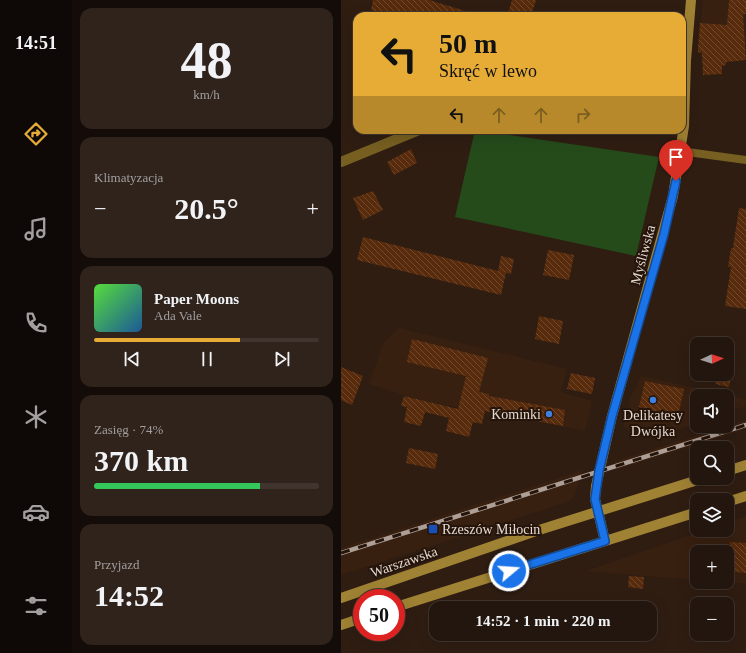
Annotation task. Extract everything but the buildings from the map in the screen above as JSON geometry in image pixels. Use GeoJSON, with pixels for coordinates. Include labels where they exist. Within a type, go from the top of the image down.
{"type":"FeatureCollection","features":[{"type":"Feature","properties":{"kind":"main road","name":"Myśliwska"},"geometry":{"type":"LineString","coordinates":[[686,43],[691,0]]}},
{"type":"Feature","properties":{"kind":"main road","name":"Myśliwska"},"geometry":{"type":"LineString","coordinates":[[605,541],[595,499],[596,486],[612,416],[664,234],[673,196],[682,134]]}},
{"type":"Feature","properties":{"kind":"main road"},"geometry":{"type":"LineString","coordinates":[[734,469],[746,465]]}},
{"type":"Feature","properties":{"kind":"main road","name":"Warszawska"},"geometry":{"type":"LineString","coordinates":[[341,598],[536,531],[598,513],[690,483]]}},
{"type":"Feature","properties":{"kind":"main road"},"geometry":{"type":"LineString","coordinates":[[734,500],[746,496]]}},
{"type":"Feature","properties":{"kind":"main road"},"geometry":{"type":"LineString","coordinates":[[405,604],[690,514]]}},
{"type":"Feature","properties":{"kind":"main road"},"geometry":{"type":"LineString","coordinates":[[341,625],[353,621]]}},
{"type":"Feature","properties":{"kind":"street"},"geometry":{"type":"LineString","coordinates":[[341,162],[409,134]]}},
{"type":"Feature","properties":{"kind":"lane"},"geometry":{"type":"LineString","coordinates":[[680,152],[746,160]]}},
{"type":"Feature","properties":{"kind":"shaded area"},"geometry":{"type":"Polygon","coordinates":[[[703,0],[746,0],[746,48],[726,50],[698,47],[703,0]]]}},
{"type":"Feature","properties":{"kind":"shaded area"},"geometry":{"type":"Polygon","coordinates":[[[399,328],[567,369],[561,392],[592,401],[585,431],[471,408],[443,405],[410,397],[369,384],[383,344],[399,328]]]}},
{"type":"Feature","properties":{"kind":"shaded area"},"geometry":{"type":"Polygon","coordinates":[[[641,376],[700,389],[690,389],[690,425],[662,435],[623,427],[630,399],[641,376]]]}},
{"type":"Feature","properties":{"kind":"shaded area"},"geometry":{"type":"Polygon","coordinates":[[[734,396],[746,399],[746,406],[734,410],[734,396]]]}},
{"type":"Feature","properties":{"kind":"shaded area"},"geometry":{"type":"Polygon","coordinates":[[[746,420],[746,429],[734,433],[734,424],[746,420]]]}},
{"type":"Feature","properties":{"kind":"shaded area"},"geometry":{"type":"Polygon","coordinates":[[[704,433],[733,433],[708,441],[690,441],[690,447],[615,470],[615,461],[704,433]]]}},
{"type":"Feature","properties":{"kind":"shaded area"},"geometry":{"type":"Polygon","coordinates":[[[583,470],[575,495],[564,503],[341,575],[341,548],[583,470]]]}},
{"type":"Feature","properties":{"kind":"shaded area"},"geometry":{"type":"Polygon","coordinates":[[[746,516],[746,584],[734,583],[734,545],[690,545],[690,579],[586,571],[690,535],[690,537],[734,537],[734,520],[746,516]]]}},
{"type":"Feature","properties":{"kind":"green space"},"geometry":{"type":"Polygon","coordinates":[[[474,134],[502,134],[659,157],[636,256],[455,217],[474,134]]]}},
{"type":"Feature","properties":{"kind":"railway"},"geometry":{"type":"LineString","coordinates":[[341,553],[746,425]]}},
{"type":"Feature","properties":{"kind":"place","name":"Delikatesy Dwójka"},"geometry":{"type":"Point","coordinates":[653,400]}},
{"type":"Feature","properties":{"kind":"place","name":"Kominki"},"geometry":{"type":"Point","coordinates":[549,414]}},
{"type":"Feature","properties":{"kind":"place","name":"Rzeszów Miłocin"},"geometry":{"type":"Point","coordinates":[433,529]}},
{"type":"Feature","properties":{"kind":"route"},"geometry":{"type":"LineString","coordinates":[[509,571],[605,541],[595,499],[596,486],[612,416],[664,234],[676,181]]}}]}
